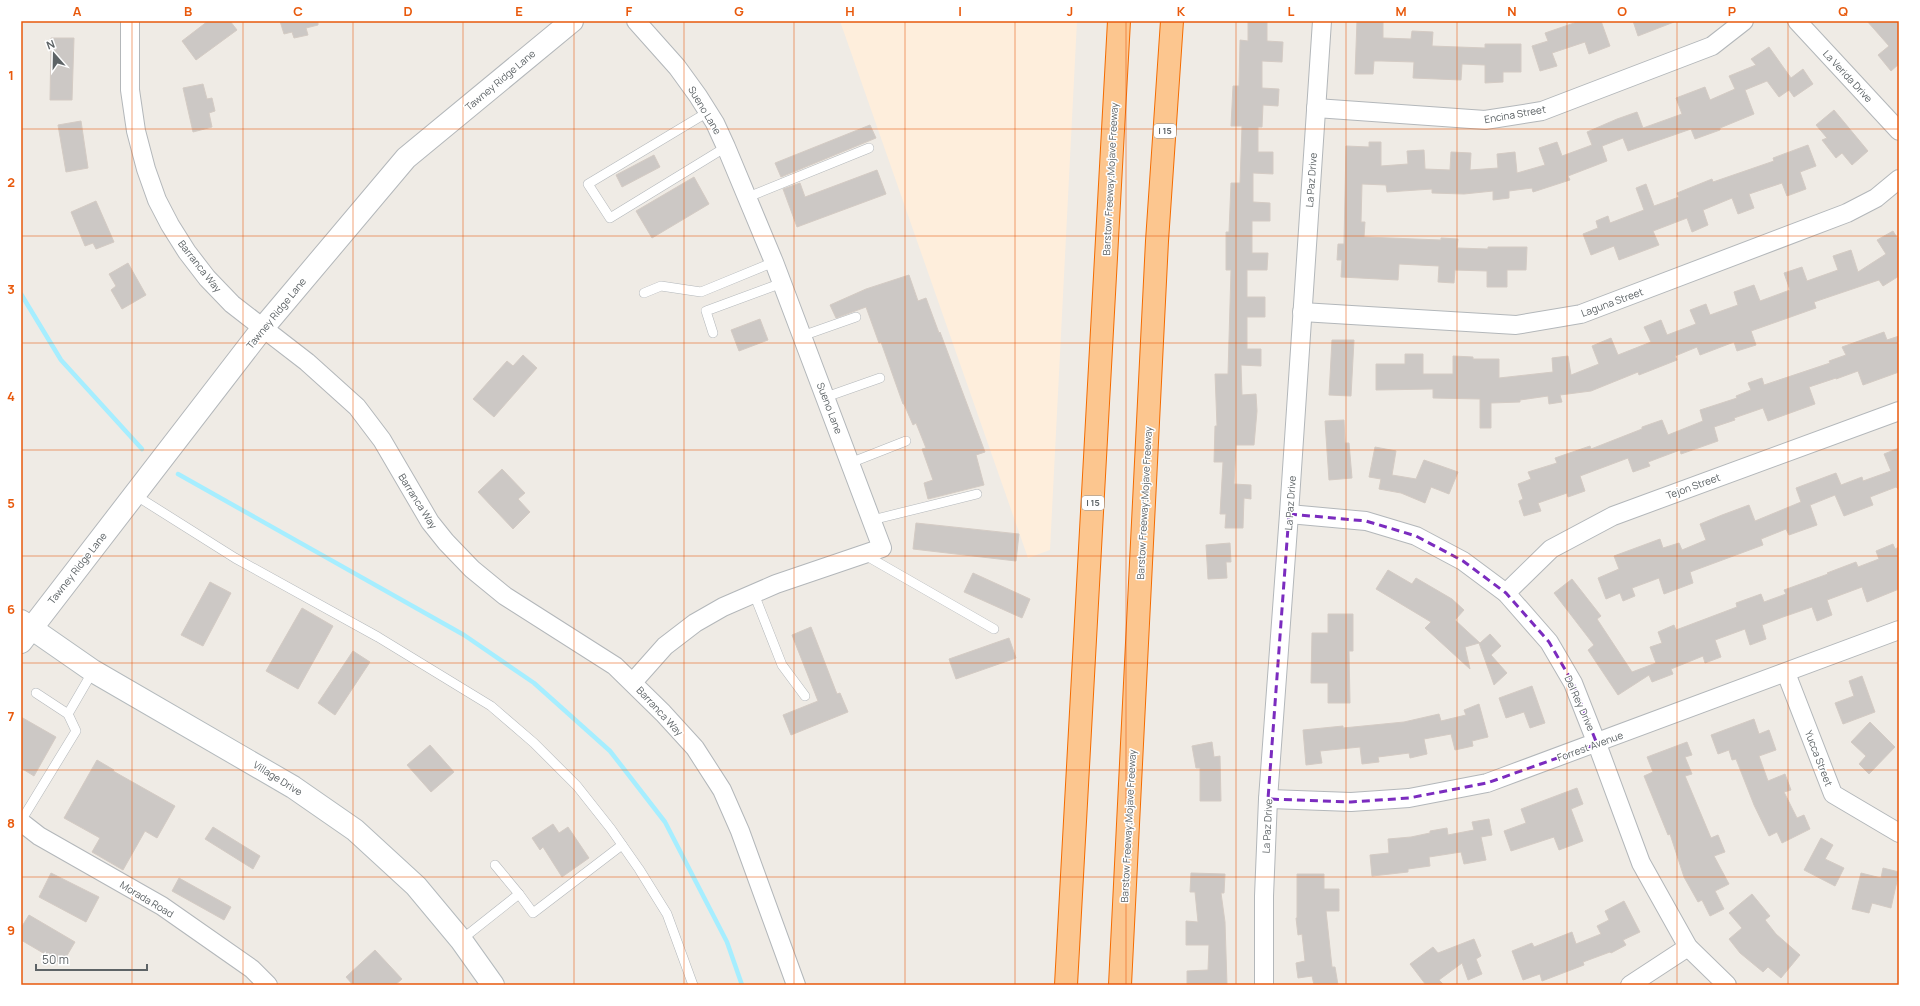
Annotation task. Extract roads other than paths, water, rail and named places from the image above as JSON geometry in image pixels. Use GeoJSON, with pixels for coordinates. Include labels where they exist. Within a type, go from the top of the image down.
{"type":"FeatureCollection","features":[{"type":"Feature","properties":{"kind":"highway","name":"Barstow Freeway;Mojave Freeway"},"geometry":{"type":"LineString","coordinates":[[1066,985],[1119,21]]}},
{"type":"Feature","properties":{"kind":"highway","name":"Barstow Freeway;Mojave Freeway"},"geometry":{"type":"LineString","coordinates":[[1120,985],[1157,240],[1172,21]]}},
{"type":"Feature","properties":{"kind":"street","name":"Barranca Way"},"geometry":{"type":"LineString","coordinates":[[130,21],[130,90],[136,131],[146,169],[157,200],[186,252],[207,278],[232,304],[262,329],[307,362],[357,407],[382,440],[430,522],[446,542],[472,569],[505,596],[615,666],[633,682],[695,748],[722,790],[740,830],[796,985]]}},
{"type":"Feature","properties":{"kind":"street","name":"Tawney Ridge Lane"},"geometry":{"type":"LineString","coordinates":[[24,631],[134,495],[262,329],[406,158],[572,21]]}},
{"type":"Feature","properties":{"kind":"street","name":"Sueno Lane"},"geometry":{"type":"LineString","coordinates":[[633,682],[665,646],[695,623],[723,607],[754,594],[882,548],[774,262],[726,147],[708,112],[677,67],[636,21]]}},
{"type":"Feature","properties":{"kind":"street","name":"La Paz Drive"},"geometry":{"type":"LineString","coordinates":[[1264,985],[1264,896],[1268,799],[1289,514],[1322,21]]}},
{"type":"Feature","properties":{"kind":"street","name":"Encina Street"},"geometry":{"type":"LineString","coordinates":[[1316,108],[1485,120],[1542,112],[1712,46],[1744,21]]}},
{"type":"Feature","properties":{"kind":"street","name":"La Verida Drive"},"geometry":{"type":"LineString","coordinates":[[1797,21],[1899,130]]}},
{"type":"Feature","properties":{"kind":"street","name":"Laguna Street"},"geometry":{"type":"LineString","coordinates":[[1302,312],[1516,325],[1581,314],[1847,213],[1876,198],[1899,179]]}},
{"type":"Feature","properties":{"kind":"street","name":"Tejon Street"},"geometry":{"type":"LineString","coordinates":[[1506,593],[1551,549],[1613,516],[1899,411]]}},
{"type":"Feature","properties":{"kind":"street","name":"Del Rey Drive"},"geometry":{"type":"LineString","coordinates":[[1289,514],[1366,521],[1416,536],[1463,561],[1506,593],[1549,642],[1573,683],[1641,863],[1688,946],[1727,985]]}},
{"type":"Feature","properties":{"kind":"street","name":"Forrest Avenue"},"geometry":{"type":"LineString","coordinates":[[1268,799],[1351,802],[1409,798],[1487,783],[1597,744],[1899,630]]}},
{"type":"Feature","properties":{"kind":"street","name":"Village Drive"},"geometry":{"type":"LineString","coordinates":[[24,631],[293,787],[355,830],[416,886],[461,940],[493,985]]}},
{"type":"Feature","properties":{"kind":"street","name":"Yucca Street"},"geometry":{"type":"LineString","coordinates":[[1786,673],[1833,794],[1899,833]]}},
{"type":"Feature","properties":{"kind":"street","name":"Morada Road"},"geometry":{"type":"LineString","coordinates":[[21,822],[39,836],[162,906],[252,969],[268,985]]}},
{"type":"Feature","properties":{"kind":"street"},"geometry":{"type":"LineString","coordinates":[[1630,985],[1688,946]]}},
{"type":"Feature","properties":{"kind":"lane"},"geometry":{"type":"LineString","coordinates":[[708,112],[588,184],[610,218],[726,147]]}},
{"type":"Feature","properties":{"kind":"lane"},"geometry":{"type":"LineString","coordinates":[[748,197],[869,148]]}},
{"type":"Feature","properties":{"kind":"lane"},"geometry":{"type":"LineString","coordinates":[[644,293],[661,286],[701,292],[774,262]]}},
{"type":"Feature","properties":{"kind":"lane"},"geometry":{"type":"LineString","coordinates":[[713,333],[706,311],[782,283]]}},
{"type":"Feature","properties":{"kind":"lane"},"geometry":{"type":"LineString","coordinates":[[802,336],[856,317]]}},
{"type":"Feature","properties":{"kind":"lane"},"geometry":{"type":"LineString","coordinates":[[826,397],[880,378]]}},
{"type":"Feature","properties":{"kind":"lane"},"geometry":{"type":"LineString","coordinates":[[850,463],[906,442]]}},
{"type":"Feature","properties":{"kind":"lane"},"geometry":{"type":"LineString","coordinates":[[872,520],[977,494]]}},
{"type":"Feature","properties":{"kind":"lane"},"geometry":{"type":"LineString","coordinates":[[134,495],[235,558],[378,637],[490,706],[534,743],[577,786],[611,829],[668,914],[693,985]]}},
{"type":"Feature","properties":{"kind":"lane"},"geometry":{"type":"LineString","coordinates":[[864,554],[994,629]]}},
{"type":"Feature","properties":{"kind":"lane"},"geometry":{"type":"LineString","coordinates":[[754,594],[782,665],[805,696]]}},
{"type":"Feature","properties":{"kind":"lane"},"geometry":{"type":"LineString","coordinates":[[68,714],[93,671]]}},
{"type":"Feature","properties":{"kind":"lane"},"geometry":{"type":"LineString","coordinates":[[21,822],[76,731],[68,714],[36,693]]}},
{"type":"Feature","properties":{"kind":"lane"},"geometry":{"type":"LineString","coordinates":[[495,865],[533,913],[622,845]]}},
{"type":"Feature","properties":{"kind":"lane"},"geometry":{"type":"LineString","coordinates":[[461,940],[519,894]]}},
{"type":"Feature","properties":{"kind":"waterway"},"geometry":{"type":"LineString","coordinates":[[21,294],[61,360],[142,449]]}},
{"type":"Feature","properties":{"kind":"waterway"},"geometry":{"type":"LineString","coordinates":[[178,474],[464,635],[534,683],[610,751],[665,822],[727,942],[742,985]]}}]}
